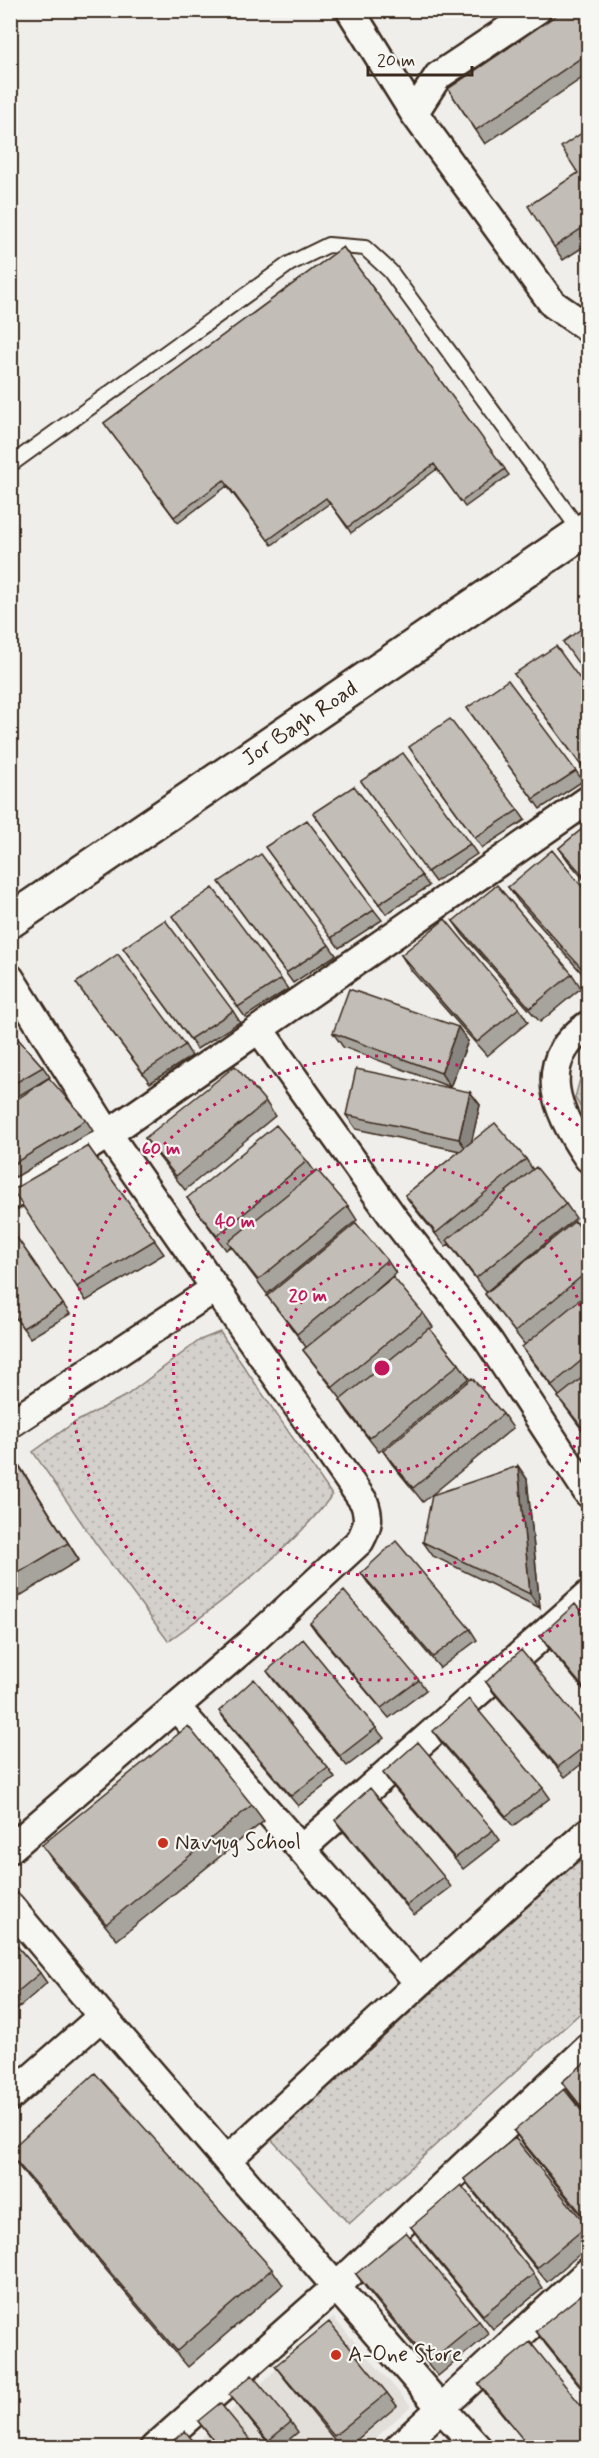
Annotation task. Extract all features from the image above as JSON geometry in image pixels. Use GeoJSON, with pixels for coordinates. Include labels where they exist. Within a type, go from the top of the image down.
{"type":"FeatureCollection","features":[{"type":"Feature","properties":{"kind":"street"},"geometry":{"type":"LineString","coordinates":[[350,10],[414,113],[553,304],[588,328]]}},
{"type":"Feature","properties":{"kind":"street"},"geometry":{"type":"LineString","coordinates":[[414,113],[438,76],[537,10]]}},
{"type":"Feature","properties":{"kind":"street","name":"Jor Bagh Road"},"geometry":{"type":"LineString","coordinates":[[10,921],[585,530]]}},
{"type":"Feature","properties":{"kind":"street"},"geometry":{"type":"LineString","coordinates":[[10,1197],[108,1134],[588,800]]}},
{"type":"Feature","properties":{"kind":"street"},"geometry":{"type":"LineString","coordinates":[[10,978],[108,1134],[364,1502],[369,1515],[368,1526],[360,1541],[250,1643],[10,1849]]}},
{"type":"Feature","properties":{"kind":"street"},"geometry":{"type":"LineString","coordinates":[[588,1025],[572,1036],[558,1057],[554,1083],[562,1113],[588,1158]]}},
{"type":"Feature","properties":{"kind":"street"},"geometry":{"type":"LineString","coordinates":[[259,1029],[393,1216],[488,1340],[588,1493]]}},
{"type":"Feature","properties":{"kind":"street"},"geometry":{"type":"LineString","coordinates":[[10,1424],[214,1288]]}},
{"type":"Feature","properties":{"kind":"street"},"geometry":{"type":"LineString","coordinates":[[301,1849],[588,1595]]}},
{"type":"Feature","properties":{"kind":"street"},"geometry":{"type":"LineString","coordinates":[[176,1707],[419,1983]]}},
{"type":"Feature","properties":{"kind":"street"},"geometry":{"type":"LineString","coordinates":[[228,2159],[419,1983],[588,1832]]}},
{"type":"Feature","properties":{"kind":"street"},"geometry":{"type":"LineString","coordinates":[[10,1906],[102,2016],[478,2448]]}},
{"type":"Feature","properties":{"kind":"street"},"geometry":{"type":"LineString","coordinates":[[10,2097],[102,2016]]}},
{"type":"Feature","properties":{"kind":"street"},"geometry":{"type":"LineString","coordinates":[[154,2448],[337,2286],[588,2048]]}},
{"type":"Feature","properties":{"kind":"street"},"geometry":{"type":"LineString","coordinates":[[398,2448],[588,2272]]}},
{"type":"Feature","properties":{"kind":"lane"},"geometry":{"type":"LineString","coordinates":[[10,465],[289,264],[328,245],[365,248],[390,272],[585,530]]}},
{"type":"Feature","properties":{"kind":"shaded area"},"geometry":{"type":"Polygon","coordinates":[[[588,1061],[588,1120],[575,1098],[584,1064],[588,1061]]]}},
{"type":"Feature","properties":{"kind":"shaded area"},"geometry":{"type":"Polygon","coordinates":[[[220,1332],[332,1495],[297,1535],[256,1574],[168,1641],[97,1545],[33,1452],[72,1424],[127,1395],[200,1340],[220,1332]]]}},
{"type":"Feature","properties":{"kind":"shaded area"},"geometry":{"type":"Polygon","coordinates":[[[588,1851],[588,2006],[349,2224],[271,2139],[588,1851]]]}},
{"type":"Feature","properties":{"kind":"shaded area"},"geometry":{"type":"Polygon","coordinates":[[[333,2317],[411,2406],[366,2447],[191,2448],[333,2317]]]}},
{"type":"Feature","properties":{"kind":"building"},"geometry":{"type":"Polygon","coordinates":[[[564,10],[588,10],[588,53],[476,130],[448,89],[564,10]]]}},
{"type":"Feature","properties":{"kind":"building"},"geometry":{"type":"Polygon","coordinates":[[[588,129],[588,224],[554,247],[528,206],[578,173],[561,147],[588,129]]]}},
{"type":"Feature","properties":{"kind":"building"},"geometry":{"type":"Polygon","coordinates":[[[343,247],[505,469],[461,502],[434,464],[348,527],[326,498],[268,540],[224,480],[174,517],[104,423],[343,247]]]}},
{"type":"Feature","properties":{"kind":"building"},"geometry":{"type":"Polygon","coordinates":[[[588,624],[588,677],[563,642],[588,624]]]}},
{"type":"Feature","properties":{"kind":"building"},"geometry":{"type":"Polygon","coordinates":[[[556,646],[588,690],[588,760],[581,765],[514,674],[556,646]]]}},
{"type":"Feature","properties":{"kind":"building"},"geometry":{"type":"Polygon","coordinates":[[[508,680],[576,771],[533,799],[467,708],[508,680]]]}},
{"type":"Feature","properties":{"kind":"building"},"geometry":{"type":"Polygon","coordinates":[[[450,719],[518,810],[475,838],[409,747],[450,719]]]}},
{"type":"Feature","properties":{"kind":"building"},"geometry":{"type":"Polygon","coordinates":[[[403,753],[470,844],[427,872],[361,781],[403,753]]]}},
{"type":"Feature","properties":{"kind":"building"},"geometry":{"type":"Polygon","coordinates":[[[354,786],[422,876],[379,904],[313,813],[354,786]]]}},
{"type":"Feature","properties":{"kind":"building"},"geometry":{"type":"Polygon","coordinates":[[[307,820],[374,910],[331,938],[265,847],[307,820]]]}},
{"type":"Feature","properties":{"kind":"building"},"geometry":{"type":"Polygon","coordinates":[[[588,824],[588,881],[559,848],[588,824]]]}},
{"type":"Feature","properties":{"kind":"building"},"geometry":{"type":"Polygon","coordinates":[[[552,850],[588,894],[588,971],[586,973],[508,887],[552,850]]]}},
{"type":"Feature","properties":{"kind":"building"},"geometry":{"type":"Polygon","coordinates":[[[261,854],[329,945],[286,973],[219,882],[261,854]]]}},
{"type":"Feature","properties":{"kind":"building"},"geometry":{"type":"Polygon","coordinates":[[[497,885],[572,974],[530,1008],[453,921],[497,885]]]}},
{"type":"Feature","properties":{"kind":"building"},"geometry":{"type":"Polygon","coordinates":[[[213,888],[281,979],[238,1007],[172,916],[213,888]]]}},
{"type":"Feature","properties":{"kind":"building"},"geometry":{"type":"Polygon","coordinates":[[[445,919],[519,1008],[477,1042],[401,955],[445,919]]]}},
{"type":"Feature","properties":{"kind":"building"},"geometry":{"type":"Polygon","coordinates":[[[165,920],[233,1011],[190,1039],[123,948],[165,920]]]}},
{"type":"Feature","properties":{"kind":"building"},"geometry":{"type":"Polygon","coordinates":[[[118,954],[185,1045],[143,1073],[76,983],[118,954]]]}},
{"type":"Feature","properties":{"kind":"building"},"geometry":{"type":"Polygon","coordinates":[[[349,989],[458,1027],[441,1073],[333,1033],[349,989]]]}},
{"type":"Feature","properties":{"kind":"building"},"geometry":{"type":"Polygon","coordinates":[[[10,1030],[43,1067],[10,1086],[10,1030]]]}},
{"type":"Feature","properties":{"kind":"building"},"geometry":{"type":"Polygon","coordinates":[[[235,1066],[266,1102],[176,1176],[145,1138],[235,1066]]]}},
{"type":"Feature","properties":{"kind":"building"},"geometry":{"type":"Polygon","coordinates":[[[356,1069],[470,1092],[459,1139],[346,1115],[356,1069]]]}},
{"type":"Feature","properties":{"kind":"building"},"geometry":{"type":"Polygon","coordinates":[[[49,1078],[86,1120],[10,1166],[10,1104],[49,1078]]]}},
{"type":"Feature","properties":{"kind":"building"},"geometry":{"type":"Polygon","coordinates":[[[495,1123],[526,1159],[436,1233],[405,1195],[495,1123]]]}},
{"type":"Feature","properties":{"kind":"building"},"geometry":{"type":"Polygon","coordinates":[[[276,1125],[307,1161],[217,1236],[187,1198],[276,1125]]]}},
{"type":"Feature","properties":{"kind":"building"},"geometry":{"type":"Polygon","coordinates":[[[88,1146],[155,1240],[77,1287],[12,1190],[88,1146]]]}},
{"type":"Feature","properties":{"kind":"building"},"geometry":{"type":"Polygon","coordinates":[[[536,1167],[566,1204],[476,1278],[447,1240],[536,1167]]]}},
{"type":"Feature","properties":{"kind":"building"},"geometry":{"type":"Polygon","coordinates":[[[317,1170],[348,1206],[258,1280],[228,1242],[317,1170]]]}},
{"type":"Feature","properties":{"kind":"building"},"geometry":{"type":"Polygon","coordinates":[[[575,1221],[588,1237],[588,1271],[515,1332],[485,1294],[575,1221]]]}},
{"type":"Feature","properties":{"kind":"building"},"geometry":{"type":"Polygon","coordinates":[[[356,1223],[387,1260],[297,1334],[267,1296],[356,1223]]]}},
{"type":"Feature","properties":{"kind":"building"},"geometry":{"type":"Polygon","coordinates":[[[10,1228],[63,1304],[23,1328],[10,1310],[10,1228]]]}},
{"type":"Feature","properties":{"kind":"building"},"geometry":{"type":"Polygon","coordinates":[[[393,1277],[423,1313],[333,1387],[303,1350],[393,1277]]]}},
{"type":"Feature","properties":{"kind":"building"},"geometry":{"type":"Polygon","coordinates":[[[588,1293],[588,1355],[552,1385],[522,1347],[588,1293]]]}},
{"type":"Feature","properties":{"kind":"building"},"geometry":{"type":"Polygon","coordinates":[[[429,1328],[459,1364],[369,1438],[340,1400],[429,1328]]]}},
{"type":"Feature","properties":{"kind":"building"},"geometry":{"type":"Polygon","coordinates":[[[588,1373],[588,1435],[558,1397],[588,1373]]]}},
{"type":"Feature","properties":{"kind":"building"},"geometry":{"type":"Polygon","coordinates":[[[472,1378],[503,1414],[413,1488],[383,1451],[472,1378]]]}},
{"type":"Feature","properties":{"kind":"building"},"geometry":{"type":"Polygon","coordinates":[[[10,1452],[68,1543],[10,1578],[10,1452]]]}},
{"type":"Feature","properties":{"kind":"building"},"geometry":{"type":"Polygon","coordinates":[[[518,1466],[530,1594],[423,1542],[432,1495],[518,1466]]]}},
{"type":"Feature","properties":{"kind":"building"},"geometry":{"type":"Polygon","coordinates":[[[396,1541],[470,1629],[433,1657],[361,1573],[396,1541]]]}},
{"type":"Feature","properties":{"kind":"building"},"geometry":{"type":"Polygon","coordinates":[[[344,1591],[419,1680],[381,1708],[310,1623],[344,1591]]]}},
{"type":"Feature","properties":{"kind":"building"},"geometry":{"type":"Polygon","coordinates":[[[575,1604],[588,1620],[588,1693],[540,1636],[575,1604]]]}},
{"type":"Feature","properties":{"kind":"building"},"geometry":{"type":"Polygon","coordinates":[[[303,1639],[376,1728],[340,1756],[267,1671],[303,1639]]]}},
{"type":"Feature","properties":{"kind":"building"},"geometry":{"type":"Polygon","coordinates":[[[521,1650],[588,1731],[588,1744],[558,1767],[486,1682],[521,1650]]]}},
{"type":"Feature","properties":{"kind":"building"},"geometry":{"type":"Polygon","coordinates":[[[254,1679],[328,1768],[291,1796],[219,1711],[254,1679]]]}},
{"type":"Feature","properties":{"kind":"building"},"geometry":{"type":"Polygon","coordinates":[[[469,1699],[543,1788],[506,1816],[433,1731],[469,1699]]]}},
{"type":"Feature","properties":{"kind":"building"},"geometry":{"type":"Polygon","coordinates":[[[188,1726],[252,1805],[106,1924],[42,1845],[188,1726]]]}},
{"type":"Feature","properties":{"kind":"building"},"geometry":{"type":"Polygon","coordinates":[[[418,1742],[493,1830],[455,1858],[383,1773],[418,1742]]]}},
{"type":"Feature","properties":{"kind":"building"},"geometry":{"type":"Polygon","coordinates":[[[370,1788],[444,1877],[407,1905],[335,1820],[370,1788]]]}},
{"type":"Feature","properties":{"kind":"building"},"geometry":{"type":"Polygon","coordinates":[[[10,1938],[40,1973],[10,1998],[10,1938]]]}},
{"type":"Feature","properties":{"kind":"building"},"geometry":{"type":"Polygon","coordinates":[[[588,2060],[588,2115],[562,2082],[588,2060]]]}},
{"type":"Feature","properties":{"kind":"building"},"geometry":{"type":"Polygon","coordinates":[[[95,2073],[272,2269],[177,2351],[10,2154],[10,2150],[95,2073]]]}},
{"type":"Feature","properties":{"kind":"building"},"geometry":{"type":"Polygon","coordinates":[[[564,2089],[588,2119],[588,2218],[586,2219],[514,2131],[564,2089]]]}},
{"type":"Feature","properties":{"kind":"building"},"geometry":{"type":"Polygon","coordinates":[[[515,2138],[587,2226],[537,2268],[464,2179],[515,2138]]]}},
{"type":"Feature","properties":{"kind":"building"},"geometry":{"type":"Polygon","coordinates":[[[461,2185],[534,2274],[483,2315],[411,2227],[461,2185]]]}},
{"type":"Feature","properties":{"kind":"building"},"geometry":{"type":"Polygon","coordinates":[[[406,2232],[479,2321],[429,2362],[356,2274],[406,2232]]]}},
{"type":"Feature","properties":{"kind":"building"},"geometry":{"type":"Polygon","coordinates":[[[587,2290],[588,2292],[588,2395],[536,2331],[587,2290]]]}},
{"type":"Feature","properties":{"kind":"building"},"geometry":{"type":"Polygon","coordinates":[[[329,2322],[387,2393],[334,2436],[275,2366],[329,2322]]]}},
{"type":"Feature","properties":{"kind":"building"},"geometry":{"type":"Polygon","coordinates":[[[530,2342],[588,2414],[588,2442],[582,2448],[531,2448],[479,2384],[530,2342]]]}},
{"type":"Feature","properties":{"kind":"building"},"geometry":{"type":"Polygon","coordinates":[[[252,2375],[291,2422],[268,2441],[229,2394],[252,2375]]]}},
{"type":"Feature","properties":{"kind":"building"},"geometry":{"type":"Polygon","coordinates":[[[220,2403],[257,2448],[220,2448],[198,2421],[220,2403]]]}},
{"type":"Feature","properties":{"kind":"building"},"geometry":{"type":"Polygon","coordinates":[[[185,2431],[199,2448],[164,2448],[185,2431]]]}},
{"type":"Feature","properties":{"kind":"place","name":"Navyug School"},"geometry":{"type":"Point","coordinates":[163,1843]}},
{"type":"Feature","properties":{"kind":"place","name":"A-One Store"},"geometry":{"type":"Point","coordinates":[336,2355]}}]}
